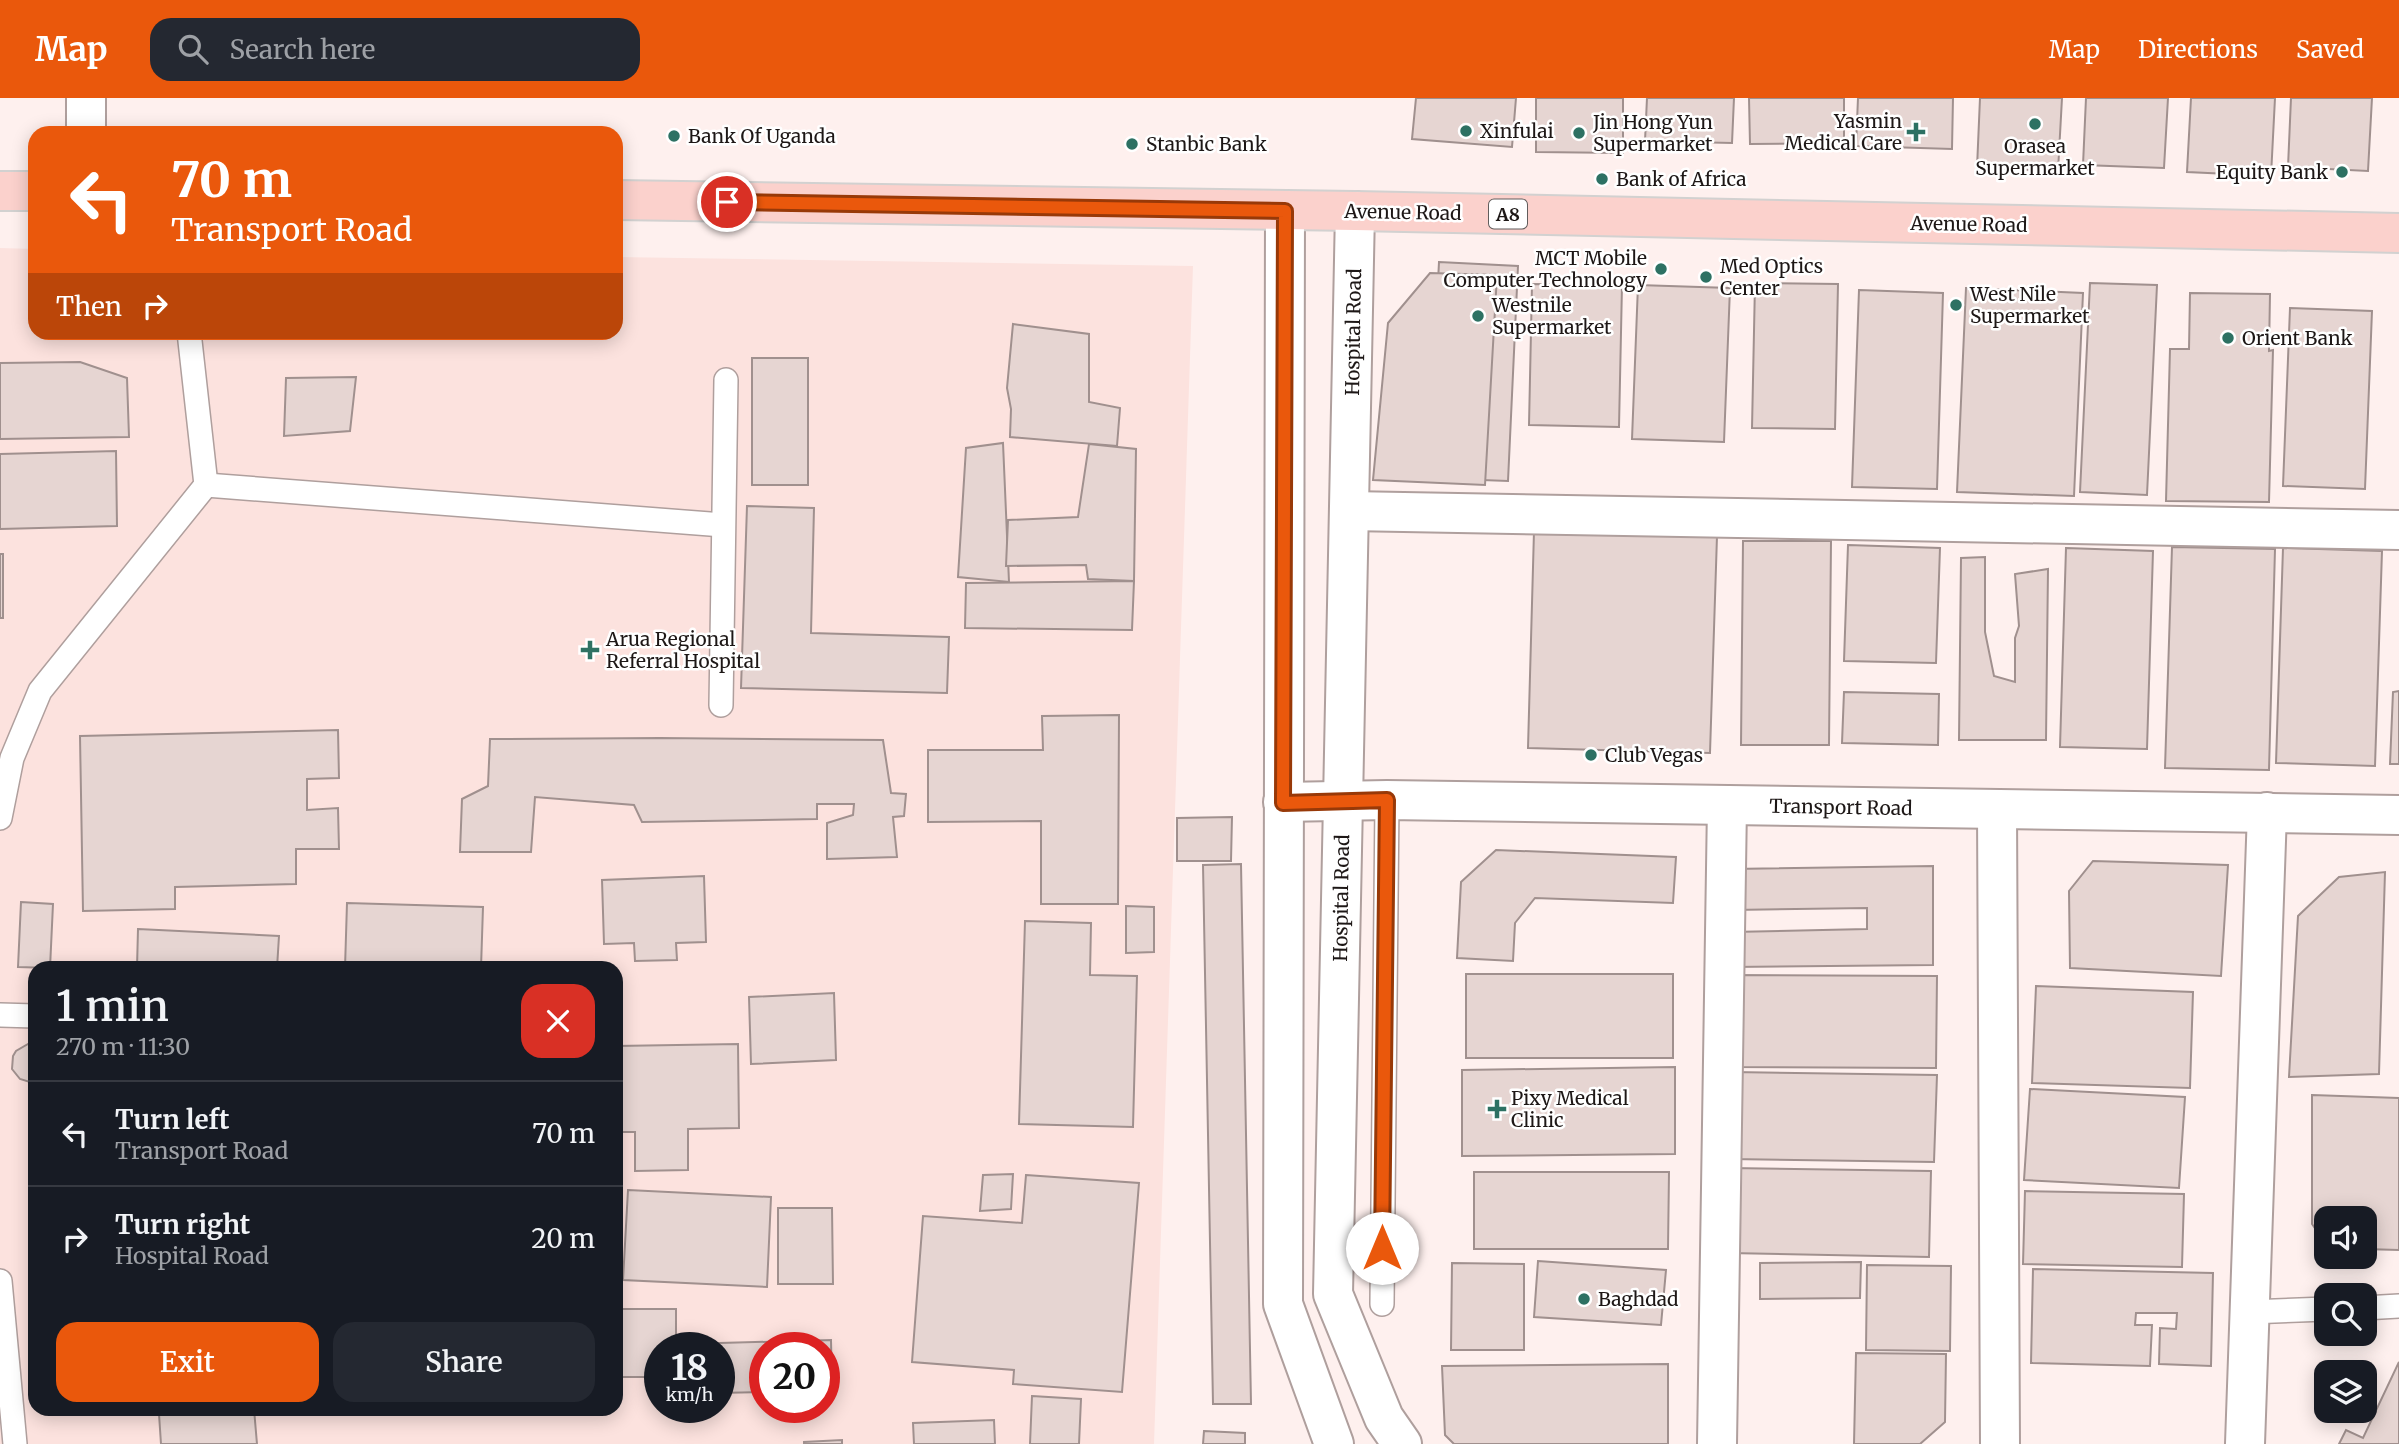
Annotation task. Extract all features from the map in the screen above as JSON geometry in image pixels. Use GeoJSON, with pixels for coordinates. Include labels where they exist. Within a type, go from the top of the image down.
{"type":"FeatureCollection","features":[{"type":"Feature","properties":{"kind":"main road"},"geometry":{"type":"LineString","coordinates":[[0,191],[28,191]]}},
{"type":"Feature","properties":{"kind":"main road","name":"Avenue Road"},"geometry":{"type":"LineString","coordinates":[[623,200],[1355,211],[2399,233]]}},
{"type":"Feature","properties":{"kind":"street"},"geometry":{"type":"LineString","coordinates":[[86,98],[86,126]]}},
{"type":"Feature","properties":{"kind":"street"},"geometry":{"type":"LineString","coordinates":[[1285,211],[1283,1304],[1334,1444]]}},
{"type":"Feature","properties":{"kind":"street","name":"Hospital Road"},"geometry":{"type":"LineString","coordinates":[[1355,211],[1334,1294],[1384,1418],[1402,1444]]}},
{"type":"Feature","properties":{"kind":"street"},"geometry":{"type":"LineString","coordinates":[[1349,511],[2399,530]]}},
{"type":"Feature","properties":{"kind":"street","name":"Transport Road"},"geometry":{"type":"LineString","coordinates":[[1283,803],[1387,800],[2399,815]]}},
{"type":"Feature","properties":{"kind":"street"},"geometry":{"type":"LineString","coordinates":[[1717,1444],[1727,805]]}},
{"type":"Feature","properties":{"kind":"street"},"geometry":{"type":"LineString","coordinates":[[1997,809],[2000,1444]]}},
{"type":"Feature","properties":{"kind":"street"},"geometry":{"type":"LineString","coordinates":[[2245,1444],[2267,812]]}},
{"type":"Feature","properties":{"kind":"lane"},"geometry":{"type":"LineString","coordinates":[[0,818],[12,758],[40,691],[206,485],[190,340]]}},
{"type":"Feature","properties":{"kind":"lane"},"geometry":{"type":"LineString","coordinates":[[720,705],[726,380]]}},
{"type":"Feature","properties":{"kind":"lane"},"geometry":{"type":"LineString","coordinates":[[206,485],[723,525]]}},
{"type":"Feature","properties":{"kind":"lane"},"geometry":{"type":"LineString","coordinates":[[1381,1304],[1387,800]]}},
{"type":"Feature","properties":{"kind":"lane"},"geometry":{"type":"LineString","coordinates":[[0,1015],[28,1016]]}},
{"type":"Feature","properties":{"kind":"lane"},"geometry":{"type":"LineString","coordinates":[[0,1281],[15,1444]]}},
{"type":"Feature","properties":{"kind":"lane"},"geometry":{"type":"LineString","coordinates":[[2377,1307],[2399,1306]]}},
{"type":"Feature","properties":{"kind":"lane"},"geometry":{"type":"LineString","coordinates":[[2249,1312],[2314,1309]]}},
{"type":"Feature","properties":{"kind":"shaded area","name":"Arua Regional Referral Hospital"},"geometry":{"type":"Polygon","coordinates":[[[0,248],[28,249],[28,340],[623,340],[623,257],[1193,266],[1154,1444],[0,1444],[0,248]]]}},
{"type":"Feature","properties":{"kind":"building"},"geometry":{"type":"Polygon","coordinates":[[[1416,98],[1516,98],[1512,147],[1412,139],[1416,98]]]}},
{"type":"Feature","properties":{"kind":"building"},"geometry":{"type":"Polygon","coordinates":[[[1536,98],[1623,98],[1623,153],[1536,152],[1536,98]]]}},
{"type":"Feature","properties":{"kind":"building"},"geometry":{"type":"Polygon","coordinates":[[[1647,98],[1734,98],[1732,143],[1645,141],[1647,98]]]}},
{"type":"Feature","properties":{"kind":"building"},"geometry":{"type":"Polygon","coordinates":[[[1749,98],[1844,98],[1844,143],[1750,144],[1749,98]]]}},
{"type":"Feature","properties":{"kind":"building"},"geometry":{"type":"Polygon","coordinates":[[[1858,98],[1953,98],[1952,149],[1856,146],[1858,98]]]}},
{"type":"Feature","properties":{"kind":"building"},"geometry":{"type":"Polygon","coordinates":[[[1980,98],[2062,98],[2058,171],[1977,168],[1980,98]]]}},
{"type":"Feature","properties":{"kind":"building"},"geometry":{"type":"Polygon","coordinates":[[[2086,98],[2168,98],[2164,168],[2083,165],[2086,98]]]}},
{"type":"Feature","properties":{"kind":"building"},"geometry":{"type":"Polygon","coordinates":[[[2191,98],[2275,98],[2271,176],[2187,172],[2191,98]]]}},
{"type":"Feature","properties":{"kind":"building"},"geometry":{"type":"Polygon","coordinates":[[[2291,98],[2372,98],[2368,171],[2288,167],[2291,98]]]}},
{"type":"Feature","properties":{"kind":"building"},"geometry":{"type":"Polygon","coordinates":[[[1439,262],[1518,266],[1508,481],[1428,478],[1439,262]]]}},
{"type":"Feature","properties":{"kind":"building"},"geometry":{"type":"Polygon","coordinates":[[[1430,273],[1497,275],[1485,485],[1373,480],[1388,323],[1430,273]]]}},
{"type":"Feature","properties":{"kind":"building"},"geometry":{"type":"Polygon","coordinates":[[[1755,283],[1838,284],[1835,429],[1752,428],[1755,283]]]}},
{"type":"Feature","properties":{"kind":"building"},"geometry":{"type":"Polygon","coordinates":[[[2090,283],[2157,285],[2147,495],[2080,492],[2090,283]]]}},
{"type":"Feature","properties":{"kind":"building"},"geometry":{"type":"Polygon","coordinates":[[[1532,284],[1622,285],[1619,427],[1529,425],[1532,284]]]}},
{"type":"Feature","properties":{"kind":"building"},"geometry":{"type":"Polygon","coordinates":[[[1638,285],[1730,288],[1724,442],[1632,439],[1638,285]]]}},
{"type":"Feature","properties":{"kind":"building"},"geometry":{"type":"Polygon","coordinates":[[[1966,288],[2083,293],[2074,496],[1957,492],[1966,288]]]}},
{"type":"Feature","properties":{"kind":"building"},"geometry":{"type":"Polygon","coordinates":[[[1859,290],[1943,293],[1937,489],[1852,487],[1859,290]]]}},
{"type":"Feature","properties":{"kind":"building"},"geometry":{"type":"Polygon","coordinates":[[[2190,293],[2270,294],[2269,351],[2273,350],[2269,502],[2166,501],[2170,349],[2189,349],[2190,293]]]}},
{"type":"Feature","properties":{"kind":"building"},"geometry":{"type":"Polygon","coordinates":[[[2290,308],[2372,311],[2365,489],[2283,486],[2290,308]]]}},
{"type":"Feature","properties":{"kind":"building"},"geometry":{"type":"Polygon","coordinates":[[[1013,324],[1089,334],[1089,402],[1120,408],[1117,446],[1010,437],[1011,409],[1007,388],[1013,324]]]}},
{"type":"Feature","properties":{"kind":"building"},"geometry":{"type":"Polygon","coordinates":[[[752,358],[808,358],[808,485],[752,485],[752,358]]]}},
{"type":"Feature","properties":{"kind":"building"},"geometry":{"type":"Polygon","coordinates":[[[80,362],[127,378],[129,437],[0,439],[0,363],[80,362]]]}},
{"type":"Feature","properties":{"kind":"building"},"geometry":{"type":"Polygon","coordinates":[[[356,377],[350,431],[284,436],[286,378],[356,377]]]}},
{"type":"Feature","properties":{"kind":"building"},"geometry":{"type":"Polygon","coordinates":[[[1003,443],[1009,582],[958,577],[966,448],[1003,443]]]}},
{"type":"Feature","properties":{"kind":"building"},"geometry":{"type":"Polygon","coordinates":[[[1089,444],[1136,449],[1134,581],[1088,579],[1086,565],[1006,566],[1008,520],[1078,517],[1089,444]]]}},
{"type":"Feature","properties":{"kind":"building"},"geometry":{"type":"Polygon","coordinates":[[[116,451],[117,526],[0,529],[0,454],[116,451]]]}},
{"type":"Feature","properties":{"kind":"building"},"geometry":{"type":"Polygon","coordinates":[[[747,506],[814,508],[811,633],[949,637],[947,693],[741,688],[747,506]]]}},
{"type":"Feature","properties":{"kind":"building"},"geometry":{"type":"Polygon","coordinates":[[[1534,531],[1717,536],[1710,753],[1528,748],[1534,531]]]}},
{"type":"Feature","properties":{"kind":"building"},"geometry":{"type":"Polygon","coordinates":[[[1743,541],[1831,541],[1829,745],[1741,745],[1743,541]]]}},
{"type":"Feature","properties":{"kind":"building"},"geometry":{"type":"Polygon","coordinates":[[[1848,545],[1940,548],[1936,663],[1844,661],[1848,545]]]}},
{"type":"Feature","properties":{"kind":"building"},"geometry":{"type":"Polygon","coordinates":[[[2172,547],[2275,549],[2269,770],[2165,768],[2172,547]]]}},
{"type":"Feature","properties":{"kind":"building"},"geometry":{"type":"Polygon","coordinates":[[[2066,548],[2153,551],[2147,749],[2060,747],[2066,548]]]}},
{"type":"Feature","properties":{"kind":"building"},"geometry":{"type":"Polygon","coordinates":[[[2283,548],[2382,551],[2375,766],[2276,763],[2283,548]]]}},
{"type":"Feature","properties":{"kind":"building"},"geometry":{"type":"Polygon","coordinates":[[[0,554],[3,554],[3,618],[0,618],[0,554]]]}},
{"type":"Feature","properties":{"kind":"building"},"geometry":{"type":"Polygon","coordinates":[[[1985,557],[1985,632],[1994,676],[2015,682],[2015,638],[2019,626],[2015,574],[2048,569],[2046,740],[1959,740],[1961,558],[1985,557]]]}},
{"type":"Feature","properties":{"kind":"building"},"geometry":{"type":"Polygon","coordinates":[[[1134,581],[1132,630],[965,628],[966,583],[1134,581]]]}},
{"type":"Feature","properties":{"kind":"building"},"geometry":{"type":"Polygon","coordinates":[[[2399,691],[2399,764],[2390,764],[2393,692],[2399,691]]]}},
{"type":"Feature","properties":{"kind":"building"},"geometry":{"type":"Polygon","coordinates":[[[1844,692],[1939,694],[1938,745],[1842,743],[1844,692]]]}},
{"type":"Feature","properties":{"kind":"building"},"geometry":{"type":"Polygon","coordinates":[[[1119,715],[1118,904],[1041,904],[1041,821],[928,822],[928,750],[1043,750],[1042,716],[1119,715]]]}},
{"type":"Feature","properties":{"kind":"building"},"geometry":{"type":"Polygon","coordinates":[[[338,730],[339,778],[307,779],[307,810],[338,808],[339,849],[296,849],[296,884],[175,887],[175,909],[83,911],[80,736],[338,730]]]}},
{"type":"Feature","properties":{"kind":"building"},"geometry":{"type":"Polygon","coordinates":[[[490,739],[883,740],[891,793],[906,794],[904,816],[893,817],[897,857],[827,859],[827,823],[853,815],[854,804],[817,804],[817,819],[642,822],[634,805],[535,797],[531,852],[460,852],[462,799],[488,786],[490,739]]]}},
{"type":"Feature","properties":{"kind":"building"},"geometry":{"type":"Polygon","coordinates":[[[1232,817],[1231,861],[1177,861],[1177,818],[1232,817]]]}},
{"type":"Feature","properties":{"kind":"building"},"geometry":{"type":"Polygon","coordinates":[[[1496,850],[1676,857],[1673,903],[1535,898],[1515,923],[1513,961],[1457,958],[1461,882],[1496,850]]]}},
{"type":"Feature","properties":{"kind":"building"},"geometry":{"type":"Polygon","coordinates":[[[2093,861],[2228,865],[2221,976],[2070,968],[2069,891],[2093,861]]]}},
{"type":"Feature","properties":{"kind":"building"},"geometry":{"type":"Polygon","coordinates":[[[1241,864],[1251,1404],[1213,1404],[1203,865],[1241,864]]]}},
{"type":"Feature","properties":{"kind":"building"},"geometry":{"type":"Polygon","coordinates":[[[1933,866],[1933,965],[1731,967],[1731,932],[1867,929],[1867,908],[1732,910],[1731,869],[1933,866]]]}},
{"type":"Feature","properties":{"kind":"building"},"geometry":{"type":"Polygon","coordinates":[[[2385,872],[2379,1074],[2289,1077],[2298,916],[2339,877],[2385,872]]]}},
{"type":"Feature","properties":{"kind":"building"},"geometry":{"type":"Polygon","coordinates":[[[704,876],[706,942],[676,943],[677,960],[635,961],[634,943],[604,944],[602,880],[704,876]]]}},
{"type":"Feature","properties":{"kind":"building"},"geometry":{"type":"Polygon","coordinates":[[[21,902],[53,904],[50,961],[28,961],[28,967],[18,967],[21,902]]]}},
{"type":"Feature","properties":{"kind":"building"},"geometry":{"type":"Polygon","coordinates":[[[347,903],[483,907],[481,961],[345,961],[347,903]]]}},
{"type":"Feature","properties":{"kind":"building"},"geometry":{"type":"Polygon","coordinates":[[[1126,906],[1154,907],[1154,952],[1126,953],[1126,906]]]}},
{"type":"Feature","properties":{"kind":"building"},"geometry":{"type":"Polygon","coordinates":[[[1025,921],[1091,923],[1090,975],[1137,976],[1133,1127],[1019,1124],[1025,921]]]}},
{"type":"Feature","properties":{"kind":"building"},"geometry":{"type":"Polygon","coordinates":[[[138,929],[279,936],[277,961],[137,961],[138,929]]]}},
{"type":"Feature","properties":{"kind":"building"},"geometry":{"type":"Polygon","coordinates":[[[1466,974],[1673,974],[1673,1058],[1466,1058],[1466,974]]]}},
{"type":"Feature","properties":{"kind":"building"},"geometry":{"type":"Polygon","coordinates":[[[1730,975],[1937,976],[1936,1068],[1729,1067],[1730,975]]]}},
{"type":"Feature","properties":{"kind":"building"},"geometry":{"type":"Polygon","coordinates":[[[2036,986],[2193,992],[2190,1088],[2032,1083],[2036,986]]]}},
{"type":"Feature","properties":{"kind":"building"},"geometry":{"type":"Polygon","coordinates":[[[834,993],[836,1060],[751,1064],[749,997],[834,993]]]}},
{"type":"Feature","properties":{"kind":"building"},"geometry":{"type":"Polygon","coordinates":[[[28,1044],[28,1081],[20,1079],[12,1069],[16,1051],[28,1044]]]}},
{"type":"Feature","properties":{"kind":"building"},"geometry":{"type":"Polygon","coordinates":[[[738,1044],[739,1128],[688,1129],[688,1170],[635,1171],[635,1132],[623,1132],[623,1046],[738,1044]]]}},
{"type":"Feature","properties":{"kind":"building"},"geometry":{"type":"Polygon","coordinates":[[[1675,1067],[1675,1154],[1462,1156],[1462,1070],[1675,1067]]]}},
{"type":"Feature","properties":{"kind":"building"},"geometry":{"type":"Polygon","coordinates":[[[1732,1072],[1937,1075],[1934,1162],[1730,1159],[1732,1072]]]}},
{"type":"Feature","properties":{"kind":"building"},"geometry":{"type":"Polygon","coordinates":[[[2030,1089],[2185,1097],[2179,1188],[2024,1180],[2030,1089]]]}},
{"type":"Feature","properties":{"kind":"building"},"geometry":{"type":"Polygon","coordinates":[[[2312,1095],[2399,1098],[2399,1250],[2377,1249],[2377,1206],[2314,1206],[2314,1227],[2312,1095]]]}},
{"type":"Feature","properties":{"kind":"building"},"geometry":{"type":"Polygon","coordinates":[[[1730,1168],[1931,1171],[1929,1257],[1729,1253],[1730,1168]]]}},
{"type":"Feature","properties":{"kind":"building"},"geometry":{"type":"Polygon","coordinates":[[[1474,1172],[1669,1172],[1668,1249],[1474,1249],[1474,1172]]]}},
{"type":"Feature","properties":{"kind":"building"},"geometry":{"type":"Polygon","coordinates":[[[1013,1174],[1011,1209],[980,1211],[983,1175],[1013,1174]]]}},
{"type":"Feature","properties":{"kind":"building"},"geometry":{"type":"Polygon","coordinates":[[[1026,1175],[1139,1183],[1122,1392],[1013,1384],[1014,1370],[912,1362],[923,1216],[1022,1223],[1026,1175]]]}},
{"type":"Feature","properties":{"kind":"building"},"geometry":{"type":"Polygon","coordinates":[[[628,1190],[771,1197],[767,1287],[623,1280],[628,1190]]]}},
{"type":"Feature","properties":{"kind":"building"},"geometry":{"type":"Polygon","coordinates":[[[2025,1191],[2184,1194],[2182,1267],[2023,1264],[2025,1191]]]}},
{"type":"Feature","properties":{"kind":"building"},"geometry":{"type":"Polygon","coordinates":[[[778,1208],[832,1208],[833,1284],[778,1284],[778,1208]]]}},
{"type":"Feature","properties":{"kind":"building"},"geometry":{"type":"Polygon","coordinates":[[[1538,1261],[1666,1270],[1661,1325],[1534,1317],[1538,1261]]]}},
{"type":"Feature","properties":{"kind":"building"},"geometry":{"type":"Polygon","coordinates":[[[1861,1262],[1860,1298],[1760,1299],[1760,1263],[1861,1262]]]}},
{"type":"Feature","properties":{"kind":"building"},"geometry":{"type":"Polygon","coordinates":[[[1452,1263],[1524,1264],[1524,1350],[1451,1350],[1452,1263]]]}},
{"type":"Feature","properties":{"kind":"building"},"geometry":{"type":"Polygon","coordinates":[[[1867,1265],[1951,1266],[1950,1351],[1866,1350],[1867,1265]]]}},
{"type":"Feature","properties":{"kind":"building"},"geometry":{"type":"Polygon","coordinates":[[[2033,1269],[2213,1273],[2211,1366],[2159,1364],[2160,1328],[2176,1329],[2177,1313],[2136,1313],[2135,1325],[2152,1325],[2150,1366],[2031,1363],[2033,1269]]]}},
{"type":"Feature","properties":{"kind":"building"},"geometry":{"type":"Polygon","coordinates":[[[623,1309],[676,1309],[676,1332],[644,1332],[644,1377],[623,1377],[623,1309]]]}},
{"type":"Feature","properties":{"kind":"building"},"geometry":{"type":"Polygon","coordinates":[[[749,1342],[749,1392],[735,1393],[735,1343],[749,1342]]]}},
{"type":"Feature","properties":{"kind":"building"},"geometry":{"type":"Polygon","coordinates":[[[1856,1353],[1946,1354],[1945,1422],[1920,1444],[1854,1444],[1856,1353]]]}},
{"type":"Feature","properties":{"kind":"building"},"geometry":{"type":"Polygon","coordinates":[[[2399,1362],[2399,1444],[2339,1444],[2346,1430],[2363,1438],[2370,1423],[2377,1423],[2377,1408],[2399,1362]]]}},
{"type":"Feature","properties":{"kind":"building"},"geometry":{"type":"Polygon","coordinates":[[[1668,1364],[1668,1444],[1454,1444],[1445,1435],[1442,1366],[1668,1364]]]}},
{"type":"Feature","properties":{"kind":"building"},"geometry":{"type":"Polygon","coordinates":[[[1032,1396],[1081,1399],[1079,1444],[1030,1444],[1032,1396]]]}},
{"type":"Feature","properties":{"kind":"building"},"geometry":{"type":"Polygon","coordinates":[[[159,1416],[255,1416],[257,1444],[161,1444],[159,1416]]]}},
{"type":"Feature","properties":{"kind":"building"},"geometry":{"type":"Polygon","coordinates":[[[994,1420],[995,1444],[914,1444],[913,1423],[994,1420]]]}},
{"type":"Feature","properties":{"kind":"building"},"geometry":{"type":"Polygon","coordinates":[[[1204,1431],[1245,1433],[1245,1444],[1203,1444],[1204,1431]]]}},
{"type":"Feature","properties":{"kind":"building"},"geometry":{"type":"Polygon","coordinates":[[[842,1440],[842,1444],[804,1444],[804,1442],[842,1440]]]}},
{"type":"Feature","properties":{"kind":"place","name":"Orasea Supermarket"},"geometry":{"type":"Point","coordinates":[2035,124]}},
{"type":"Feature","properties":{"kind":"place","name":"Xinfulai"},"geometry":{"type":"Point","coordinates":[1466,131]}},
{"type":"Feature","properties":{"kind":"place","name":"Yasmin Medical Care"},"geometry":{"type":"Point","coordinates":[1916,132]}},
{"type":"Feature","properties":{"kind":"place","name":"Jin Hong Yun Supermarket"},"geometry":{"type":"Point","coordinates":[1579,133]}},
{"type":"Feature","properties":{"kind":"place","name":"Bank Of Uganda"},"geometry":{"type":"Point","coordinates":[674,136]}},
{"type":"Feature","properties":{"kind":"place","name":"Stanbic Bank"},"geometry":{"type":"Point","coordinates":[1132,144]}},
{"type":"Feature","properties":{"kind":"place","name":"Equity Bank"},"geometry":{"type":"Point","coordinates":[2342,172]}},
{"type":"Feature","properties":{"kind":"place","name":"Bank of Africa"},"geometry":{"type":"Point","coordinates":[1602,179]}},
{"type":"Feature","properties":{"kind":"place","name":"MCT Mobile Computer Technology"},"geometry":{"type":"Point","coordinates":[1661,269]}},
{"type":"Feature","properties":{"kind":"place","name":"Med Optics Center"},"geometry":{"type":"Point","coordinates":[1706,277]}},
{"type":"Feature","properties":{"kind":"place","name":"West Nile Supermarket"},"geometry":{"type":"Point","coordinates":[1956,305]}},
{"type":"Feature","properties":{"kind":"place","name":"Westnile Supermarket"},"geometry":{"type":"Point","coordinates":[1478,316]}},
{"type":"Feature","properties":{"kind":"place","name":"Orient Bank"},"geometry":{"type":"Point","coordinates":[2228,338]}},
{"type":"Feature","properties":{"kind":"place","name":"Arua Regional Referral Hospital"},"geometry":{"type":"Point","coordinates":[590,650]}},
{"type":"Feature","properties":{"kind":"place","name":"Club Vegas"},"geometry":{"type":"Point","coordinates":[1591,755]}},
{"type":"Feature","properties":{"kind":"place","name":"Pixy Medical Clinic"},"geometry":{"type":"Point","coordinates":[1497,1109]}},
{"type":"Feature","properties":{"kind":"place","name":"Baghdad"},"geometry":{"type":"Point","coordinates":[1584,1299]}},
{"type":"Feature","properties":{"kind":"route"},"geometry":{"type":"LineString","coordinates":[[727,202],[1285,211],[1283,803],[1387,800],[1382,1248]]}}]}
